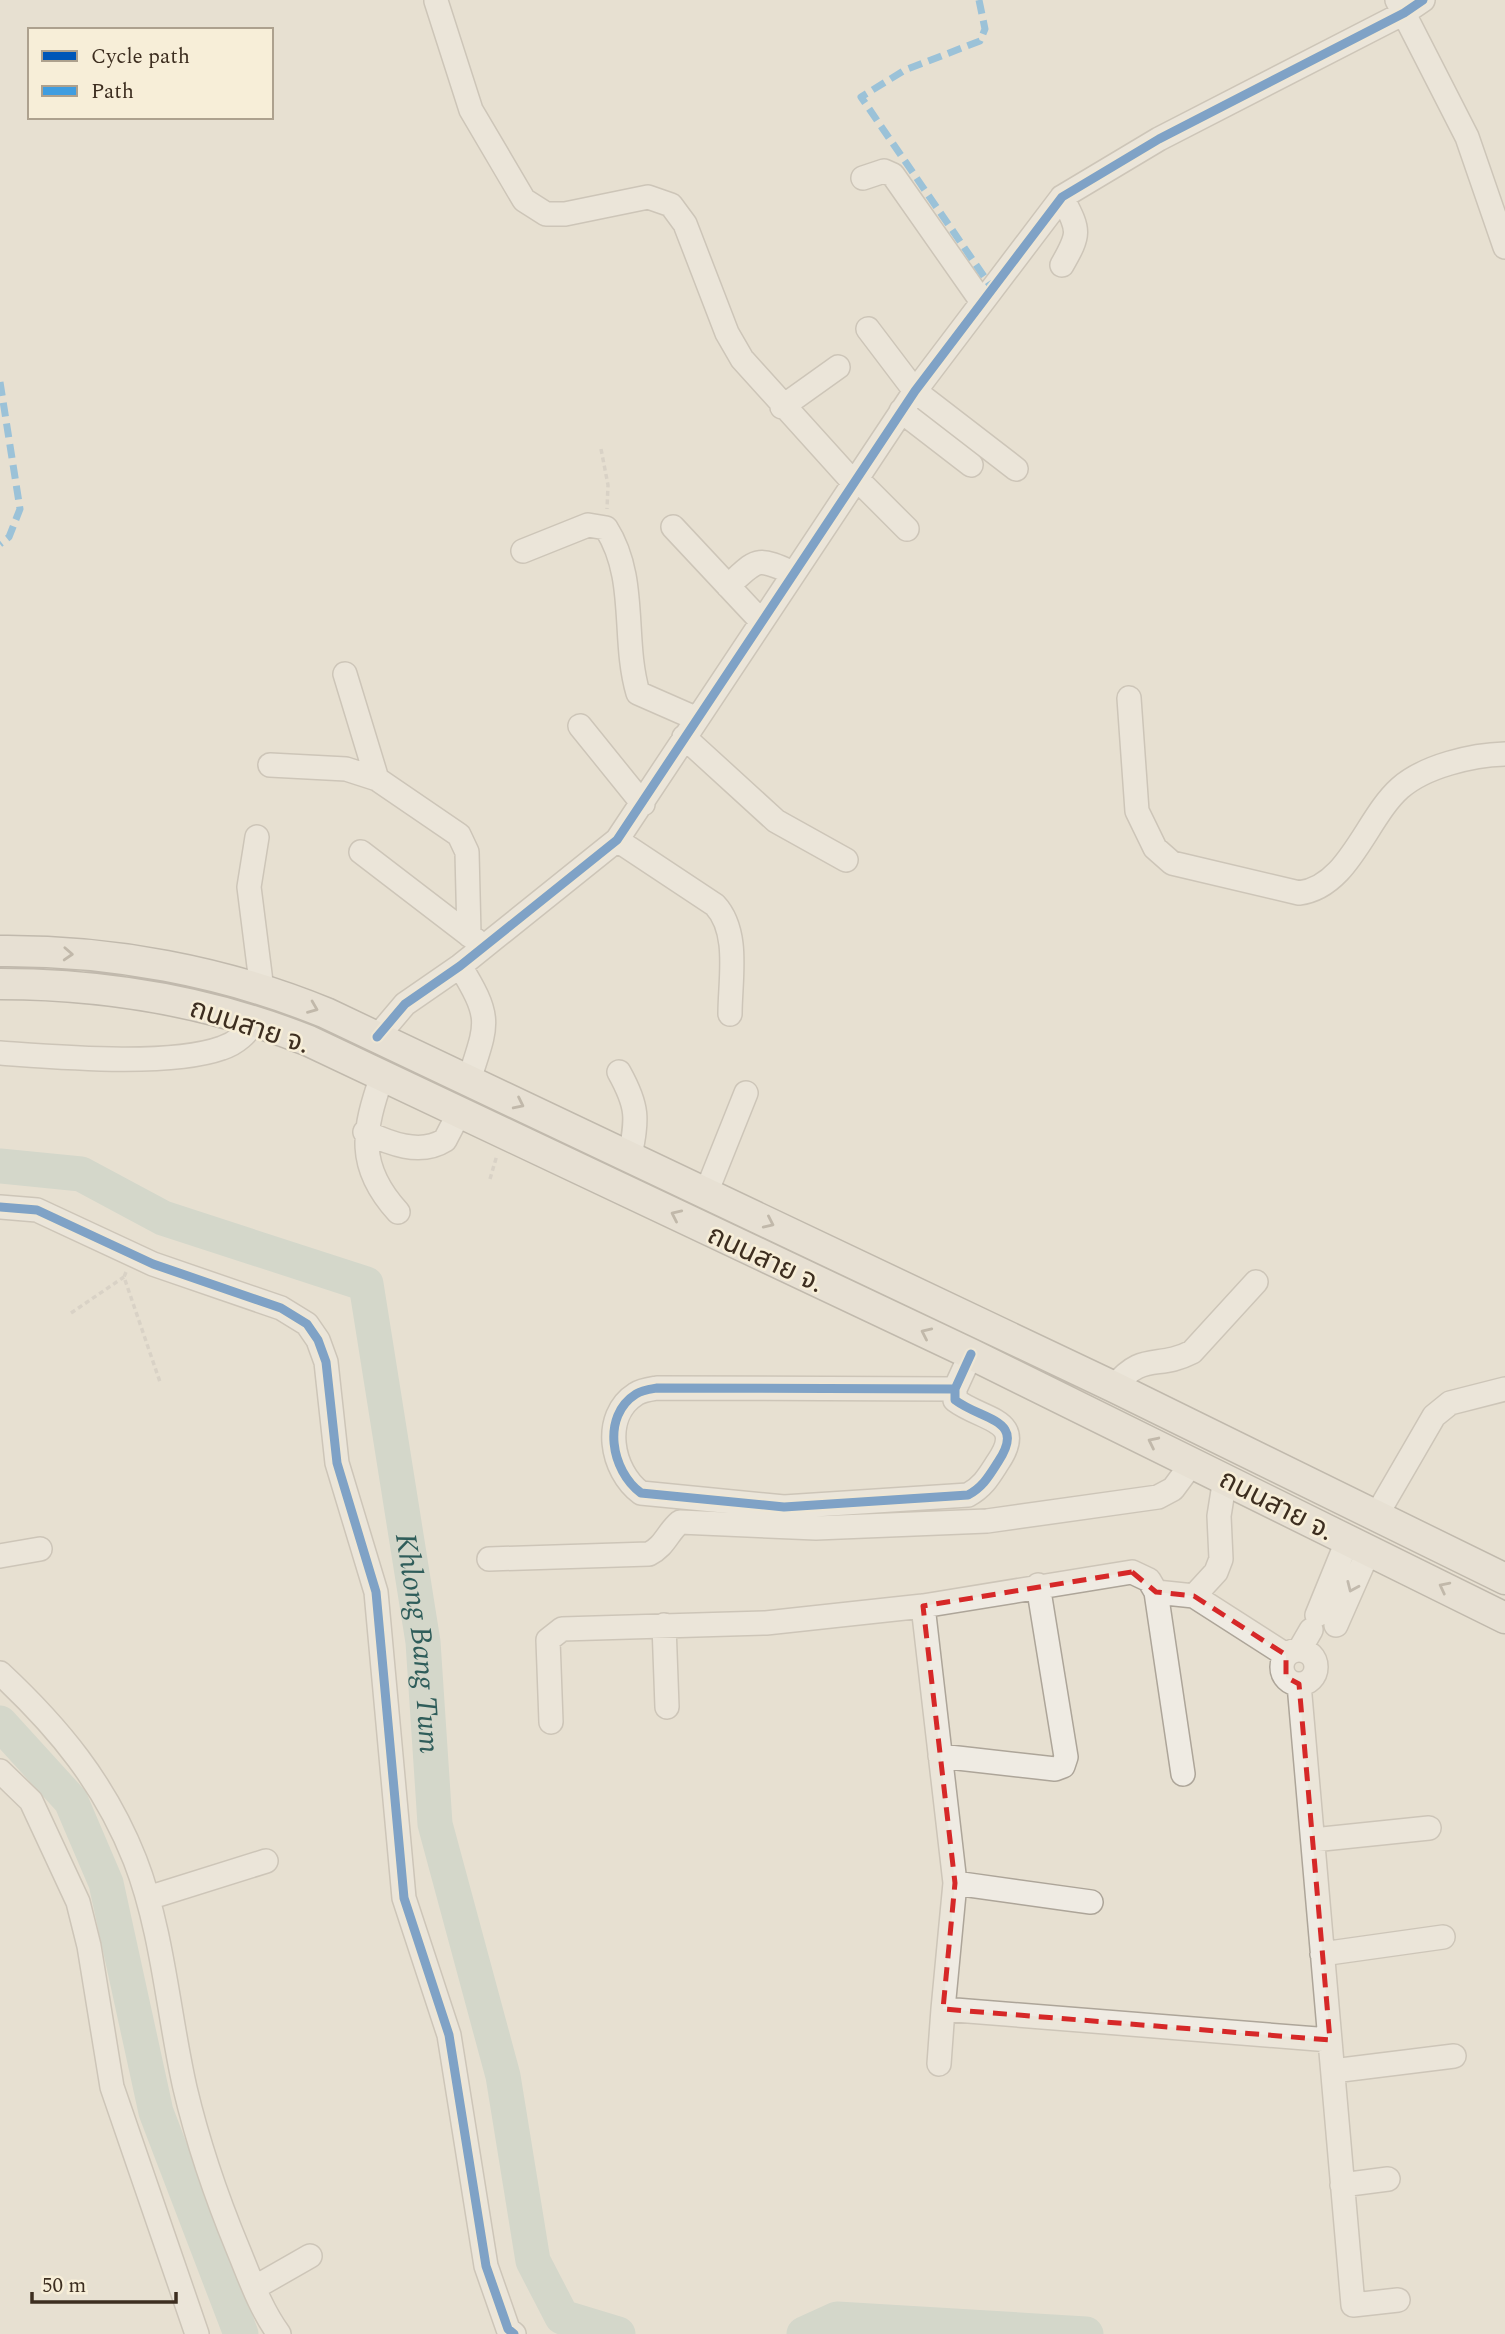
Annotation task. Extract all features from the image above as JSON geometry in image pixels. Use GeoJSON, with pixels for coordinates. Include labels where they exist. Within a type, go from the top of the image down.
{"type":"FeatureCollection","features":[{"type":"Feature","properties":{"kind":"main road","name":"ถนนสาย จ."},"geometry":{"type":"LineString","coordinates":[[0,951],[78,954],[139,962],[262,990],[316,1009],[1114,1387],[1505,1579]]}},
{"type":"Feature","properties":{"kind":"main road","name":"ถนนสาย จ."},"geometry":{"type":"LineString","coordinates":[[0,984],[134,994],[186,1003],[255,1021],[309,1041],[971,1354],[1505,1618]]}},
{"type":"Feature","properties":{"kind":"street"},"geometry":{"type":"LineString","coordinates":[[377,1037],[405,1004],[460,966],[477,941],[617,840],[901,411],[1062,197],[1159,139],[1400,6],[1423,0]]}},
{"type":"Feature","properties":{"kind":"street"},"geometry":{"type":"LineString","coordinates":[[436,1],[471,110],[524,200],[546,214],[565,214],[648,197],[671,205],[685,224],[727,333],[742,359],[782,407],[907,529]]}},
{"type":"Feature","properties":{"kind":"street"},"geometry":{"type":"LineString","coordinates":[[1400,6],[1467,137],[1505,247]]}},
{"type":"Feature","properties":{"kind":"street"},"geometry":{"type":"LineString","coordinates":[[863,178],[884,171],[893,175],[982,302]]}},
{"type":"Feature","properties":{"kind":"street"},"geometry":{"type":"LineString","coordinates":[[1062,197],[1075,224],[1076,241],[1062,265]]}},
{"type":"Feature","properties":{"kind":"street"},"geometry":{"type":"LineString","coordinates":[[868,329],[915,391],[1016,469]]}},
{"type":"Feature","properties":{"kind":"street"},"geometry":{"type":"LineString","coordinates":[[782,407],[838,367]]}},
{"type":"Feature","properties":{"kind":"street"},"geometry":{"type":"LineString","coordinates":[[901,411],[971,465]]}},
{"type":"Feature","properties":{"kind":"street"},"geometry":{"type":"LineString","coordinates":[[523,551],[588,525],[606,528],[616,543],[627,589],[638,693],[690,728],[776,821],[846,860]]}},
{"type":"Feature","properties":{"kind":"street"},"geometry":{"type":"LineString","coordinates":[[673,527],[761,621]]}},
{"type":"Feature","properties":{"kind":"street"},"geometry":{"type":"LineString","coordinates":[[728,586],[754,563],[765,560],[793,573]]}},
{"type":"Feature","properties":{"kind":"street"},"geometry":{"type":"LineString","coordinates":[[345,674],[377,779]]}},
{"type":"Feature","properties":{"kind":"street"},"geometry":{"type":"LineString","coordinates":[[1129,698],[1137,811],[1155,848],[1172,863],[1299,893],[1316,891],[1332,879],[1399,789],[1445,764],[1483,754],[1505,754]]}},
{"type":"Feature","properties":{"kind":"street"},"geometry":{"type":"LineString","coordinates":[[580,726],[643,804]]}},
{"type":"Feature","properties":{"kind":"street"},"geometry":{"type":"LineString","coordinates":[[270,765],[346,769],[377,779],[460,835],[467,852],[477,941]]}},
{"type":"Feature","properties":{"kind":"street"},"geometry":{"type":"LineString","coordinates":[[257,837],[249,887],[262,990]]}},
{"type":"Feature","properties":{"kind":"street"},"geometry":{"type":"LineString","coordinates":[[617,840],[715,905],[724,915],[730,929],[730,1014]]}},
{"type":"Feature","properties":{"kind":"street"},"geometry":{"type":"LineString","coordinates":[[361,852],[477,941]]}},
{"type":"Feature","properties":{"kind":"street"},"geometry":{"type":"LineString","coordinates":[[460,966],[481,1001],[485,1028],[469,1080]]}},
{"type":"Feature","properties":{"kind":"street"},"geometry":{"type":"LineString","coordinates":[[0,1053],[84,1058],[186,1055],[222,1048],[244,1036],[255,1021]]}},
{"type":"Feature","properties":{"kind":"street"},"geometry":{"type":"LineString","coordinates":[[620,1072],[635,1100],[638,1118],[631,1157]]}},
{"type":"Feature","properties":{"kind":"street"},"geometry":{"type":"LineString","coordinates":[[382,1076],[365,1132],[368,1153],[380,1192],[398,1212]]}},
{"type":"Feature","properties":{"kind":"street"},"geometry":{"type":"LineString","coordinates":[[706,1193],[746,1093]]}},
{"type":"Feature","properties":{"kind":"street"},"geometry":{"type":"LineString","coordinates":[[365,1132],[393,1145],[425,1147],[444,1140],[459,1113]]}},
{"type":"Feature","properties":{"kind":"street"},"geometry":{"type":"LineString","coordinates":[[0,1207],[37,1210],[132,1254],[281,1308],[307,1324],[318,1340],[326,1362],[337,1463],[376,1592],[404,1898],[449,2035],[486,2266],[508,2329],[514,2334]]}},
{"type":"Feature","properties":{"kind":"street"},"geometry":{"type":"LineString","coordinates":[[1114,1387],[1127,1370],[1139,1364],[1178,1359],[1192,1352],[1256,1283]]}},
{"type":"Feature","properties":{"kind":"street"},"geometry":{"type":"LineString","coordinates":[[955,1390],[657,1388],[638,1392],[627,1402],[615,1423],[613,1443],[631,1485],[641,1493],[784,1507],[968,1494],[981,1488],[1008,1447],[1009,1437],[1004,1427],[955,1400],[955,1390],[971,1354]]}},
{"type":"Feature","properties":{"kind":"street"},"geometry":{"type":"LineString","coordinates":[[1376,1516],[1434,1416],[1450,1403],[1505,1389]]}},
{"type":"Feature","properties":{"kind":"street"},"geometry":{"type":"LineString","coordinates":[[488,1559],[649,1554],[662,1547],[671,1529],[680,1522],[816,1528],[987,1521],[1158,1497],[1173,1489],[1193,1462]]}},
{"type":"Feature","properties":{"kind":"street"},"geometry":{"type":"LineString","coordinates":[[1194,1596],[1216,1572],[1220,1559],[1219,1516],[1225,1478]]}},
{"type":"Feature","properties":{"kind":"street"},"geometry":{"type":"LineString","coordinates":[[1299,1684],[1286,1677],[1283,1662],[1313,1636],[1358,1544]]}},
{"type":"Feature","properties":{"kind":"street"},"geometry":{"type":"LineString","coordinates":[[0,1556],[40,1549]]}},
{"type":"Feature","properties":{"kind":"street"},"geometry":{"type":"LineString","coordinates":[[551,1722],[548,1640],[562,1629],[766,1623],[923,1606],[1038,1585],[1132,1572],[1149,1580],[1156,1592],[1183,1774]]}},
{"type":"Feature","properties":{"kind":"street"},"geometry":{"type":"LineString","coordinates":[[940,1756],[1055,1769],[1063,1766],[1066,1757],[1038,1585]]}},
{"type":"Feature","properties":{"kind":"street"},"geometry":{"type":"LineString","coordinates":[[1156,1592],[1194,1596],[1313,1636]]}},
{"type":"Feature","properties":{"kind":"street"},"geometry":{"type":"LineString","coordinates":[[923,1606],[955,1883],[939,2064]]}},
{"type":"Feature","properties":{"kind":"street"},"geometry":{"type":"LineString","coordinates":[[664,1625],[667,1707]]}},
{"type":"Feature","properties":{"kind":"street"},"geometry":{"type":"LineString","coordinates":[[1299,1684],[1311,1679],[1317,1668],[1313,1636]]}},
{"type":"Feature","properties":{"kind":"street"},"geometry":{"type":"LineString","coordinates":[[0,1673],[49,1719],[93,1778],[134,1858],[148,1898],[186,2089],[215,2192],[254,2288],[279,2334]]}},
{"type":"Feature","properties":{"kind":"street"},"geometry":{"type":"LineString","coordinates":[[1299,1684],[1353,2305],[1398,2300]]}},
{"type":"Feature","properties":{"kind":"street"},"geometry":{"type":"LineString","coordinates":[[0,1771],[31,1801],[78,1902],[89,1946],[112,2087],[197,2334]]}},
{"type":"Feature","properties":{"kind":"street"},"geometry":{"type":"LineString","coordinates":[[1313,1840],[1429,1828]]}},
{"type":"Feature","properties":{"kind":"street"},"geometry":{"type":"LineString","coordinates":[[148,1898],[266,1861]]}},
{"type":"Feature","properties":{"kind":"street"},"geometry":{"type":"LineString","coordinates":[[955,1883],[1091,1902]]}},
{"type":"Feature","properties":{"kind":"street"},"geometry":{"type":"LineString","coordinates":[[1322,1954],[1443,1937]]}},
{"type":"Feature","properties":{"kind":"street"},"geometry":{"type":"LineString","coordinates":[[943,2009],[1330,2040]]}},
{"type":"Feature","properties":{"kind":"street"},"geometry":{"type":"LineString","coordinates":[[1333,2071],[1454,2056]]}},
{"type":"Feature","properties":{"kind":"street"},"geometry":{"type":"LineString","coordinates":[[1342,2185],[1388,2179]]}},
{"type":"Feature","properties":{"kind":"street"},"geometry":{"type":"LineString","coordinates":[[254,2288],[310,2256]]}},
{"type":"Feature","properties":{"kind":"path"},"geometry":{"type":"LineString","coordinates":[[601,449],[608,485],[606,528]]}},
{"type":"Feature","properties":{"kind":"path"},"geometry":{"type":"LineString","coordinates":[[71,1313],[124,1277],[132,1254]]}},
{"type":"Feature","properties":{"kind":"path"},"geometry":{"type":"LineString","coordinates":[[124,1277],[160,1382]]}},
{"type":"Feature","properties":{"kind":"highlighted area"},"geometry":{"type":"Polygon","coordinates":[[[1132,1572],[1156,1592],[1194,1596],[1286,1655],[1286,1677],[1299,1684],[1330,2040],[943,2009],[955,1883],[923,1606],[1132,1572]]]}},
{"type":"Feature","properties":{"kind":"waterway","name":"Khlong Bang Tum"},"geometry":{"type":"LineString","coordinates":[[0,1166],[81,1174],[163,1218],[366,1284],[423,1642],[435,1824],[503,2076],[533,2261],[562,2317],[618,2334]]}},
{"type":"Feature","properties":{"kind":"waterway","name":"Khlong Bang Tum"},"geometry":{"type":"LineString","coordinates":[[0,1723],[71,1801],[106,1883],[156,2112],[241,2334]]}},
{"type":"Feature","properties":{"kind":"waterway","name":"Khlong Bang Tum"},"geometry":{"type":"LineString","coordinates":[[804,2334],[837,2319],[1086,2334]]}},
{"type":"Feature","properties":{"kind":"marked path"},"geometry":{"type":"LineString","coordinates":[[979,0],[985,29],[980,41],[905,70],[861,97],[992,288]]}},
{"type":"Feature","properties":{"kind":"marked path"},"geometry":{"type":"LineString","coordinates":[[0,382],[20,509],[9,537],[0,544]]}},
{"type":"Feature","properties":{"kind":"cycle path"},"geometry":{"type":"LineString","coordinates":[[377,1037],[405,1004],[460,966],[617,840],[915,391],[1062,197],[1159,139],[1404,13],[1423,0]]}},
{"type":"Feature","properties":{"kind":"cycle path"},"geometry":{"type":"LineString","coordinates":[[0,1207],[37,1210],[153,1264],[281,1308],[307,1324],[318,1340],[326,1362],[337,1463],[376,1592],[404,1898],[449,2035],[486,2266],[508,2329],[514,2334]]}},
{"type":"Feature","properties":{"kind":"cycle path"},"geometry":{"type":"LineString","coordinates":[[955,1389],[657,1388],[638,1393],[625,1404],[614,1429],[614,1444],[623,1471],[641,1493],[784,1507],[968,1495],[982,1485],[992,1472],[1006,1448],[1007,1437],[1005,1429],[998,1423],[955,1400],[955,1389],[971,1354]]}}]}
